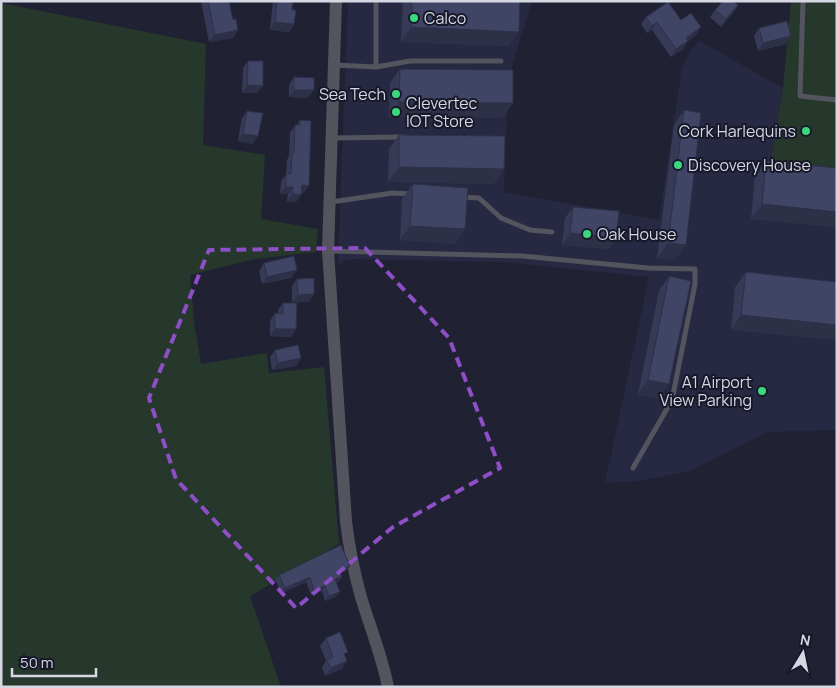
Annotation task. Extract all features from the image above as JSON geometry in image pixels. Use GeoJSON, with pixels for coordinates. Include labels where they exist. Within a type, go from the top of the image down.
{"type":"FeatureCollection","features":[{"type":"Feature","properties":{"kind":"street"},"geometry":{"type":"LineString","coordinates":[[336,1],[332,65],[328,251],[346,521],[351,557],[362,599],[384,663],[388,687]]}},
{"type":"Feature","properties":{"kind":"lane"},"geometry":{"type":"LineString","coordinates":[[803,1],[800,96],[837,100]]}},
{"type":"Feature","properties":{"kind":"lane"},"geometry":{"type":"LineString","coordinates":[[376,3],[376,67]]}},
{"type":"Feature","properties":{"kind":"lane"},"geometry":{"type":"LineString","coordinates":[[332,65],[376,67],[410,61],[501,62]]}},
{"type":"Feature","properties":{"kind":"lane"},"geometry":{"type":"LineString","coordinates":[[330,138],[410,137]]}},
{"type":"Feature","properties":{"kind":"lane"},"geometry":{"type":"LineString","coordinates":[[329,202],[393,193],[422,195]]}},
{"type":"Feature","properties":{"kind":"lane"},"geometry":{"type":"LineString","coordinates":[[460,197],[479,198],[501,218],[530,230],[552,232]]}},
{"type":"Feature","properties":{"kind":"lane"},"geometry":{"type":"LineString","coordinates":[[328,251],[522,256],[648,268],[695,269],[695,284],[672,400],[633,468]]}},
{"type":"Feature","properties":{"kind":"highlighted area"},"geometry":{"type":"Polygon","coordinates":[[[365,248],[449,338],[500,468],[393,527],[296,608],[176,479],[149,398],[209,250],[365,248]]]}},
{"type":"Feature","properties":{"kind":"shaded area"},"geometry":{"type":"Polygon","coordinates":[[[348,1],[532,1],[508,79],[504,192],[659,220],[682,68],[689,52],[700,41],[783,88],[769,173],[837,181],[837,430],[767,432],[689,471],[640,481],[605,483],[649,277],[502,262],[352,259],[345,260],[338,265],[348,1]]]}},
{"type":"Feature","properties":{"kind":"green space","name":"Cork Harlequins"},"geometry":{"type":"Polygon","coordinates":[[[791,1],[837,1],[837,181],[769,173],[783,88],[791,1]]]}},
{"type":"Feature","properties":{"kind":"green space"},"geometry":{"type":"Polygon","coordinates":[[[1,3],[206,44],[203,145],[265,155],[261,219],[318,229],[316,252],[255,259],[190,275],[194,322],[201,364],[267,353],[269,373],[324,367],[339,544],[250,596],[281,687],[1,687],[1,3]]]}},
{"type":"Feature","properties":{"kind":"building"},"geometry":{"type":"Polygon","coordinates":[[[208,1],[229,1],[233,20],[236,19],[238,30],[215,35],[208,1]]]}},
{"type":"Feature","properties":{"kind":"building"},"geometry":{"type":"Polygon","coordinates":[[[277,1],[293,1],[292,10],[296,10],[294,24],[275,22],[277,1]]]}},
{"type":"Feature","properties":{"kind":"building"},"geometry":{"type":"Polygon","coordinates":[[[412,1],[520,1],[519,32],[411,27],[412,1]]]}},
{"type":"Feature","properties":{"kind":"building"},"geometry":{"type":"Polygon","coordinates":[[[723,1],[733,1],[738,5],[726,19],[715,10],[723,1]]]}},
{"type":"Feature","properties":{"kind":"building"},"geometry":{"type":"Polygon","coordinates":[[[668,2],[681,20],[691,13],[701,27],[686,38],[688,41],[676,49],[657,22],[652,26],[646,17],[668,2]]]}},
{"type":"Feature","properties":{"kind":"building"},"geometry":{"type":"Polygon","coordinates":[[[787,21],[791,36],[763,43],[759,28],[787,21]]]}},
{"type":"Feature","properties":{"kind":"building"},"geometry":{"type":"Polygon","coordinates":[[[248,61],[263,61],[263,86],[247,85],[248,61]]]}},
{"type":"Feature","properties":{"kind":"building"},"geometry":{"type":"Polygon","coordinates":[[[400,69],[513,70],[513,103],[399,102],[400,69]]]}},
{"type":"Feature","properties":{"kind":"building"},"geometry":{"type":"Polygon","coordinates":[[[294,77],[314,78],[314,90],[294,90],[294,77]]]}},
{"type":"Feature","properties":{"kind":"building"},"geometry":{"type":"Polygon","coordinates":[[[684,110],[701,113],[686,245],[668,243],[684,110]]]}},
{"type":"Feature","properties":{"kind":"building"},"geometry":{"type":"Polygon","coordinates":[[[247,111],[263,113],[258,136],[243,134],[247,111]]]}},
{"type":"Feature","properties":{"kind":"building"},"geometry":{"type":"Polygon","coordinates":[[[300,120],[311,121],[309,186],[302,185],[301,195],[293,194],[293,187],[286,187],[286,174],[291,174],[295,125],[300,125],[300,120]]]}},
{"type":"Feature","properties":{"kind":"building"},"geometry":{"type":"Polygon","coordinates":[[[399,135],[505,136],[504,169],[399,167],[399,135]]]}},
{"type":"Feature","properties":{"kind":"building"},"geometry":{"type":"Polygon","coordinates":[[[766,161],[837,168],[837,212],[762,204],[766,161]]]}},
{"type":"Feature","properties":{"kind":"building"},"geometry":{"type":"Polygon","coordinates":[[[413,184],[468,188],[465,229],[410,226],[413,184]]]}},
{"type":"Feature","properties":{"kind":"building"},"geometry":{"type":"Polygon","coordinates":[[[573,207],[619,211],[616,238],[570,233],[573,207]]]}},
{"type":"Feature","properties":{"kind":"building"},"geometry":{"type":"Polygon","coordinates":[[[294,256],[297,270],[267,277],[264,263],[294,256]]]}},
{"type":"Feature","properties":{"kind":"building"},"geometry":{"type":"Polygon","coordinates":[[[746,272],[837,282],[837,325],[741,315],[746,272]]]}},
{"type":"Feature","properties":{"kind":"building"},"geometry":{"type":"Polygon","coordinates":[[[669,276],[691,281],[669,384],[648,380],[669,276]]]}},
{"type":"Feature","properties":{"kind":"building"},"geometry":{"type":"Polygon","coordinates":[[[314,278],[314,294],[298,295],[297,279],[314,278]]]}},
{"type":"Feature","properties":{"kind":"building"},"geometry":{"type":"Polygon","coordinates":[[[283,303],[297,303],[296,329],[275,329],[275,313],[283,314],[283,303]]]}},
{"type":"Feature","properties":{"kind":"building"},"geometry":{"type":"Polygon","coordinates":[[[298,345],[301,358],[278,363],[275,350],[298,345]]]}},
{"type":"Feature","properties":{"kind":"building"},"geometry":{"type":"Polygon","coordinates":[[[341,545],[350,566],[340,571],[342,577],[335,579],[340,592],[329,596],[325,586],[314,590],[310,577],[285,588],[279,575],[341,545]]]}},
{"type":"Feature","properties":{"kind":"building"},"geometry":{"type":"Polygon","coordinates":[[[340,632],[348,652],[344,654],[347,661],[331,668],[327,660],[333,657],[326,638],[340,632]]]}},
{"type":"Feature","properties":{"kind":"place","name":"Calco"},"geometry":{"type":"Point","coordinates":[414,18]}},
{"type":"Feature","properties":{"kind":"place","name":"Sea Tech"},"geometry":{"type":"Point","coordinates":[396,94]}},
{"type":"Feature","properties":{"kind":"place","name":"Clevertec IOT Store"},"geometry":{"type":"Point","coordinates":[396,112]}},
{"type":"Feature","properties":{"kind":"place","name":"Cork Harlequins"},"geometry":{"type":"Point","coordinates":[806,131]}},
{"type":"Feature","properties":{"kind":"place","name":"Discovery House"},"geometry":{"type":"Point","coordinates":[678,165]}},
{"type":"Feature","properties":{"kind":"place","name":"Oak House"},"geometry":{"type":"Point","coordinates":[587,234]}},
{"type":"Feature","properties":{"kind":"place","name":"A1 Airport View Parking"},"geometry":{"type":"Point","coordinates":[762,391]}}]}
